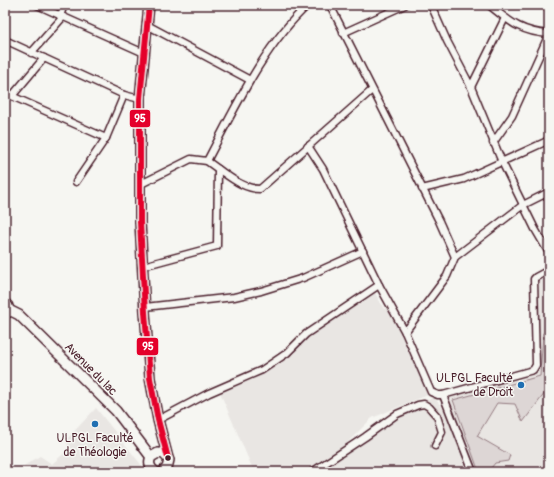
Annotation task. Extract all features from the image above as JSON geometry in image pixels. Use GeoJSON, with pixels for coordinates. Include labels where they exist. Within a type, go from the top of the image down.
{"type":"FeatureCollection","features":[{"type":"Feature","properties":{"kind":"street"},"geometry":{"type":"LineString","coordinates":[[37,5],[144,53]]}},
{"type":"Feature","properties":{"kind":"street"},"geometry":{"type":"LineString","coordinates":[[31,52],[61,17],[64,5]]}},
{"type":"Feature","properties":{"kind":"street"},"geometry":{"type":"LineString","coordinates":[[148,5],[140,99],[139,185],[150,378],[169,466],[162,472]]}},
{"type":"Feature","properties":{"kind":"street"},"geometry":{"type":"LineString","coordinates":[[207,161],[250,80],[293,19],[308,5]]}},
{"type":"Feature","properties":{"kind":"street"},"geometry":{"type":"LineString","coordinates":[[330,5],[343,34],[439,221],[455,257]]}},
{"type":"Feature","properties":{"kind":"street"},"geometry":{"type":"LineString","coordinates":[[343,34],[395,7],[405,5]]}},
{"type":"Feature","properties":{"kind":"street"},"geometry":{"type":"LineString","coordinates":[[431,5],[447,41],[471,87],[502,162],[523,205],[548,250]]}},
{"type":"Feature","properties":{"kind":"street"},"geometry":{"type":"LineString","coordinates":[[489,5],[525,30],[549,34],[512,116],[493,143]]}},
{"type":"Feature","properties":{"kind":"street"},"geometry":{"type":"LineString","coordinates":[[471,87],[506,18]]}},
{"type":"Feature","properties":{"kind":"street"},"geometry":{"type":"LineString","coordinates":[[147,25],[250,80]]}},
{"type":"Feature","properties":{"kind":"street"},"geometry":{"type":"LineString","coordinates":[[5,40],[124,95],[140,99]]}},
{"type":"Feature","properties":{"kind":"street"},"geometry":{"type":"LineString","coordinates":[[12,96],[44,58]]}},
{"type":"Feature","properties":{"kind":"street"},"geometry":{"type":"LineString","coordinates":[[139,185],[191,158],[207,161],[244,186],[251,189],[260,189],[372,90]]}},
{"type":"Feature","properties":{"kind":"street"},"geometry":{"type":"LineString","coordinates":[[5,93],[106,138]]}},
{"type":"Feature","properties":{"kind":"street"},"geometry":{"type":"LineString","coordinates":[[76,182],[106,138],[124,95]]}},
{"type":"Feature","properties":{"kind":"street"},"geometry":{"type":"LineString","coordinates":[[422,189],[464,179],[549,139]]}},
{"type":"Feature","properties":{"kind":"street"},"geometry":{"type":"LineString","coordinates":[[308,146],[323,169],[379,285],[405,332],[431,392],[438,396],[443,396],[533,370],[536,365],[534,281],[536,277],[549,270]]}},
{"type":"Feature","properties":{"kind":"street"},"geometry":{"type":"LineString","coordinates":[[143,266],[217,246],[218,169]]}},
{"type":"Feature","properties":{"kind":"street"},"geometry":{"type":"LineString","coordinates":[[405,332],[447,276],[455,257],[523,205],[549,192]]}},
{"type":"Feature","properties":{"kind":"street"},"geometry":{"type":"LineString","coordinates":[[145,307],[234,297],[261,291],[303,278],[363,251]]}},
{"type":"Feature","properties":{"kind":"street"},"geometry":{"type":"LineString","coordinates":[[158,420],[209,392],[262,370],[287,353],[306,334],[379,285]]}},
{"type":"Feature","properties":{"kind":"street"},"geometry":{"type":"LineString","coordinates":[[5,301],[9,305],[8,313]]}},
{"type":"Feature","properties":{"kind":"street","name":"Avenue du lac"},"geometry":{"type":"LineString","coordinates":[[8,313],[19,315],[116,411],[151,457],[150,465],[156,472]]}},
{"type":"Feature","properties":{"kind":"street"},"geometry":{"type":"LineString","coordinates":[[443,396],[473,472]]}},
{"type":"Feature","properties":{"kind":"street"},"geometry":{"type":"LineString","coordinates":[[312,472],[366,437],[397,414],[418,405],[424,404],[437,416],[442,432],[435,446]]}},
{"type":"Feature","properties":{"kind":"street"},"geometry":{"type":"LineString","coordinates":[[151,457],[158,453],[164,454],[168,458]]}},
{"type":"Feature","properties":{"kind":"shaded area","name":"ULPGL Faculté de Droit"},"geometry":{"type":"Polygon","coordinates":[[[549,274],[549,472],[475,472],[448,398],[538,372],[539,279],[549,274]]]}},
{"type":"Feature","properties":{"kind":"shaded area"},"geometry":{"type":"Polygon","coordinates":[[[375,293],[384,309],[390,307],[430,394],[372,418],[341,449],[305,472],[254,472],[219,390],[266,373],[308,337],[375,293]]]}},
{"type":"Feature","properties":{"kind":"shaded area"},"geometry":{"type":"Polygon","coordinates":[[[549,329],[549,384],[545,393],[523,422],[515,404],[497,403],[477,436],[510,455],[508,461],[495,463],[488,472],[479,472],[453,400],[540,376],[543,333],[549,329]]]}},
{"type":"Feature","properties":{"kind":"shaded area"},"geometry":{"type":"Polygon","coordinates":[[[434,397],[447,414],[471,472],[319,472],[398,417],[434,397]]]}},
{"type":"Feature","properties":{"kind":"shaded area","name":"ULPGL Faculté de Théologie"},"geometry":{"type":"Polygon","coordinates":[[[96,408],[147,472],[14,472],[40,456],[52,464],[69,449],[66,440],[96,408]]]}},
{"type":"Feature","properties":{"kind":"transit line","name":"95"},"geometry":{"type":"LineString","coordinates":[[149,5],[140,99],[140,222],[150,378],[158,420],[168,458]]}},
{"type":"Feature","properties":{"kind":"place","name":"ULPGL Faculté de Droit"},"geometry":{"type":"Point","coordinates":[521,385]}},
{"type":"Feature","properties":{"kind":"place","name":"ULPGL Faculté de Théologie"},"geometry":{"type":"Point","coordinates":[95,424]}}]}
